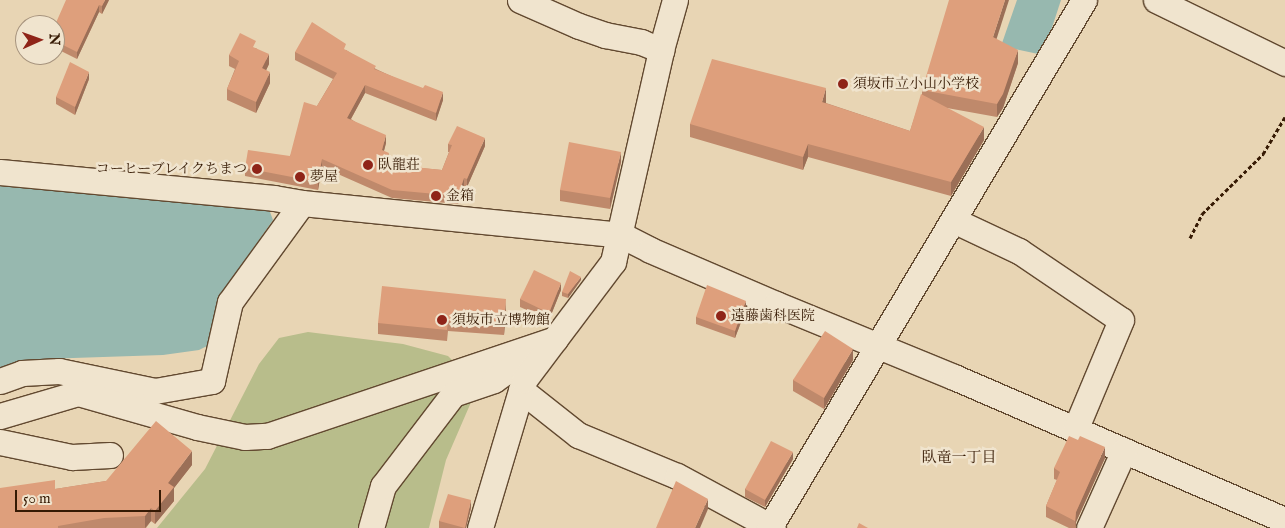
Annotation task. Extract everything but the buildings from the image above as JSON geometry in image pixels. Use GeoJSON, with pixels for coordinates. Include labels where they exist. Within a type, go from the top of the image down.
{"type":"FeatureCollection","features":[{"type":"Feature","properties":{"kind":"street"},"geometry":{"type":"LineString","coordinates":[[520,0],[605,35],[642,42],[661,50]]}},
{"type":"Feature","properties":{"kind":"street"},"geometry":{"type":"LineString","coordinates":[[480,528],[524,380],[550,342],[613,262],[621,235],[661,50],[675,0]]}},
{"type":"Feature","properties":{"kind":"street"},"geometry":{"type":"LineString","coordinates":[[521,390],[578,435],[677,476],[770,527],[879,347],[1084,0]]}},
{"type":"Feature","properties":{"kind":"street"},"geometry":{"type":"LineString","coordinates":[[1156,0],[1285,64]]}},
{"type":"Feature","properties":{"kind":"street"},"geometry":{"type":"LineString","coordinates":[[0,172],[264,197],[302,203],[621,235],[659,254],[1285,520]]}},
{"type":"Feature","properties":{"kind":"street"},"geometry":{"type":"LineString","coordinates":[[0,381],[22,373],[59,370],[155,391],[212,381],[230,302],[302,203]]}},
{"type":"Feature","properties":{"kind":"street"},"geometry":{"type":"LineString","coordinates":[[953,220],[1019,251],[1121,320],[1075,430]]}},
{"type":"Feature","properties":{"kind":"street"},"geometry":{"type":"LineString","coordinates":[[0,416],[78,393],[198,427],[245,436],[267,436],[550,342]]}},
{"type":"Feature","properties":{"kind":"street"},"geometry":{"type":"LineString","coordinates":[[371,528],[383,486],[453,394],[494,380],[550,342]]}},
{"type":"Feature","properties":{"kind":"street"},"geometry":{"type":"LineString","coordinates":[[0,442],[72,457],[110,455]]}},
{"type":"Feature","properties":{"kind":"street"},"geometry":{"type":"LineString","coordinates":[[1089,528],[1124,450]]}},
{"type":"Feature","properties":{"kind":"path"},"geometry":{"type":"LineString","coordinates":[[1190,238],[1202,214],[1263,154],[1285,116]]}},
{"type":"Feature","properties":{"kind":"green space"},"geometry":{"type":"Polygon","coordinates":[[[308,332],[403,344],[448,356],[469,377],[472,400],[446,460],[429,528],[157,528],[205,469],[259,364],[279,338],[308,332]]]}},
{"type":"Feature","properties":{"kind":"water"},"geometry":{"type":"Polygon","coordinates":[[[1017,0],[1061,0],[1043,55],[1001,46],[1017,0]]]}},
{"type":"Feature","properties":{"kind":"water"},"geometry":{"type":"Polygon","coordinates":[[[0,186],[262,209],[270,212],[273,220],[231,280],[211,341],[207,346],[199,350],[163,355],[43,359],[0,369],[0,186]]]}},
{"type":"Feature","properties":{"kind":"place","name":"須坂市立小山小学校"},"geometry":{"type":"Point","coordinates":[843,84]}},
{"type":"Feature","properties":{"kind":"place","name":"臥龍荘"},"geometry":{"type":"Point","coordinates":[368,165]}},
{"type":"Feature","properties":{"kind":"place","name":"コーヒーブレイクちまつ"},"geometry":{"type":"Point","coordinates":[257,169]}},
{"type":"Feature","properties":{"kind":"place","name":"夢屋"},"geometry":{"type":"Point","coordinates":[300,177]}},
{"type":"Feature","properties":{"kind":"place","name":"金箱"},"geometry":{"type":"Point","coordinates":[436,196]}},
{"type":"Feature","properties":{"kind":"place","name":"遠藤歯科医院"},"geometry":{"type":"Point","coordinates":[721,316]}},
{"type":"Feature","properties":{"kind":"place","name":"須坂市立博物館"},"geometry":{"type":"Point","coordinates":[442,320]}},
{"type":"Feature","properties":{"kind":"district","name":"臥竜一丁目"},"geometry":{"type":"Point","coordinates":[959,458]}}]}
